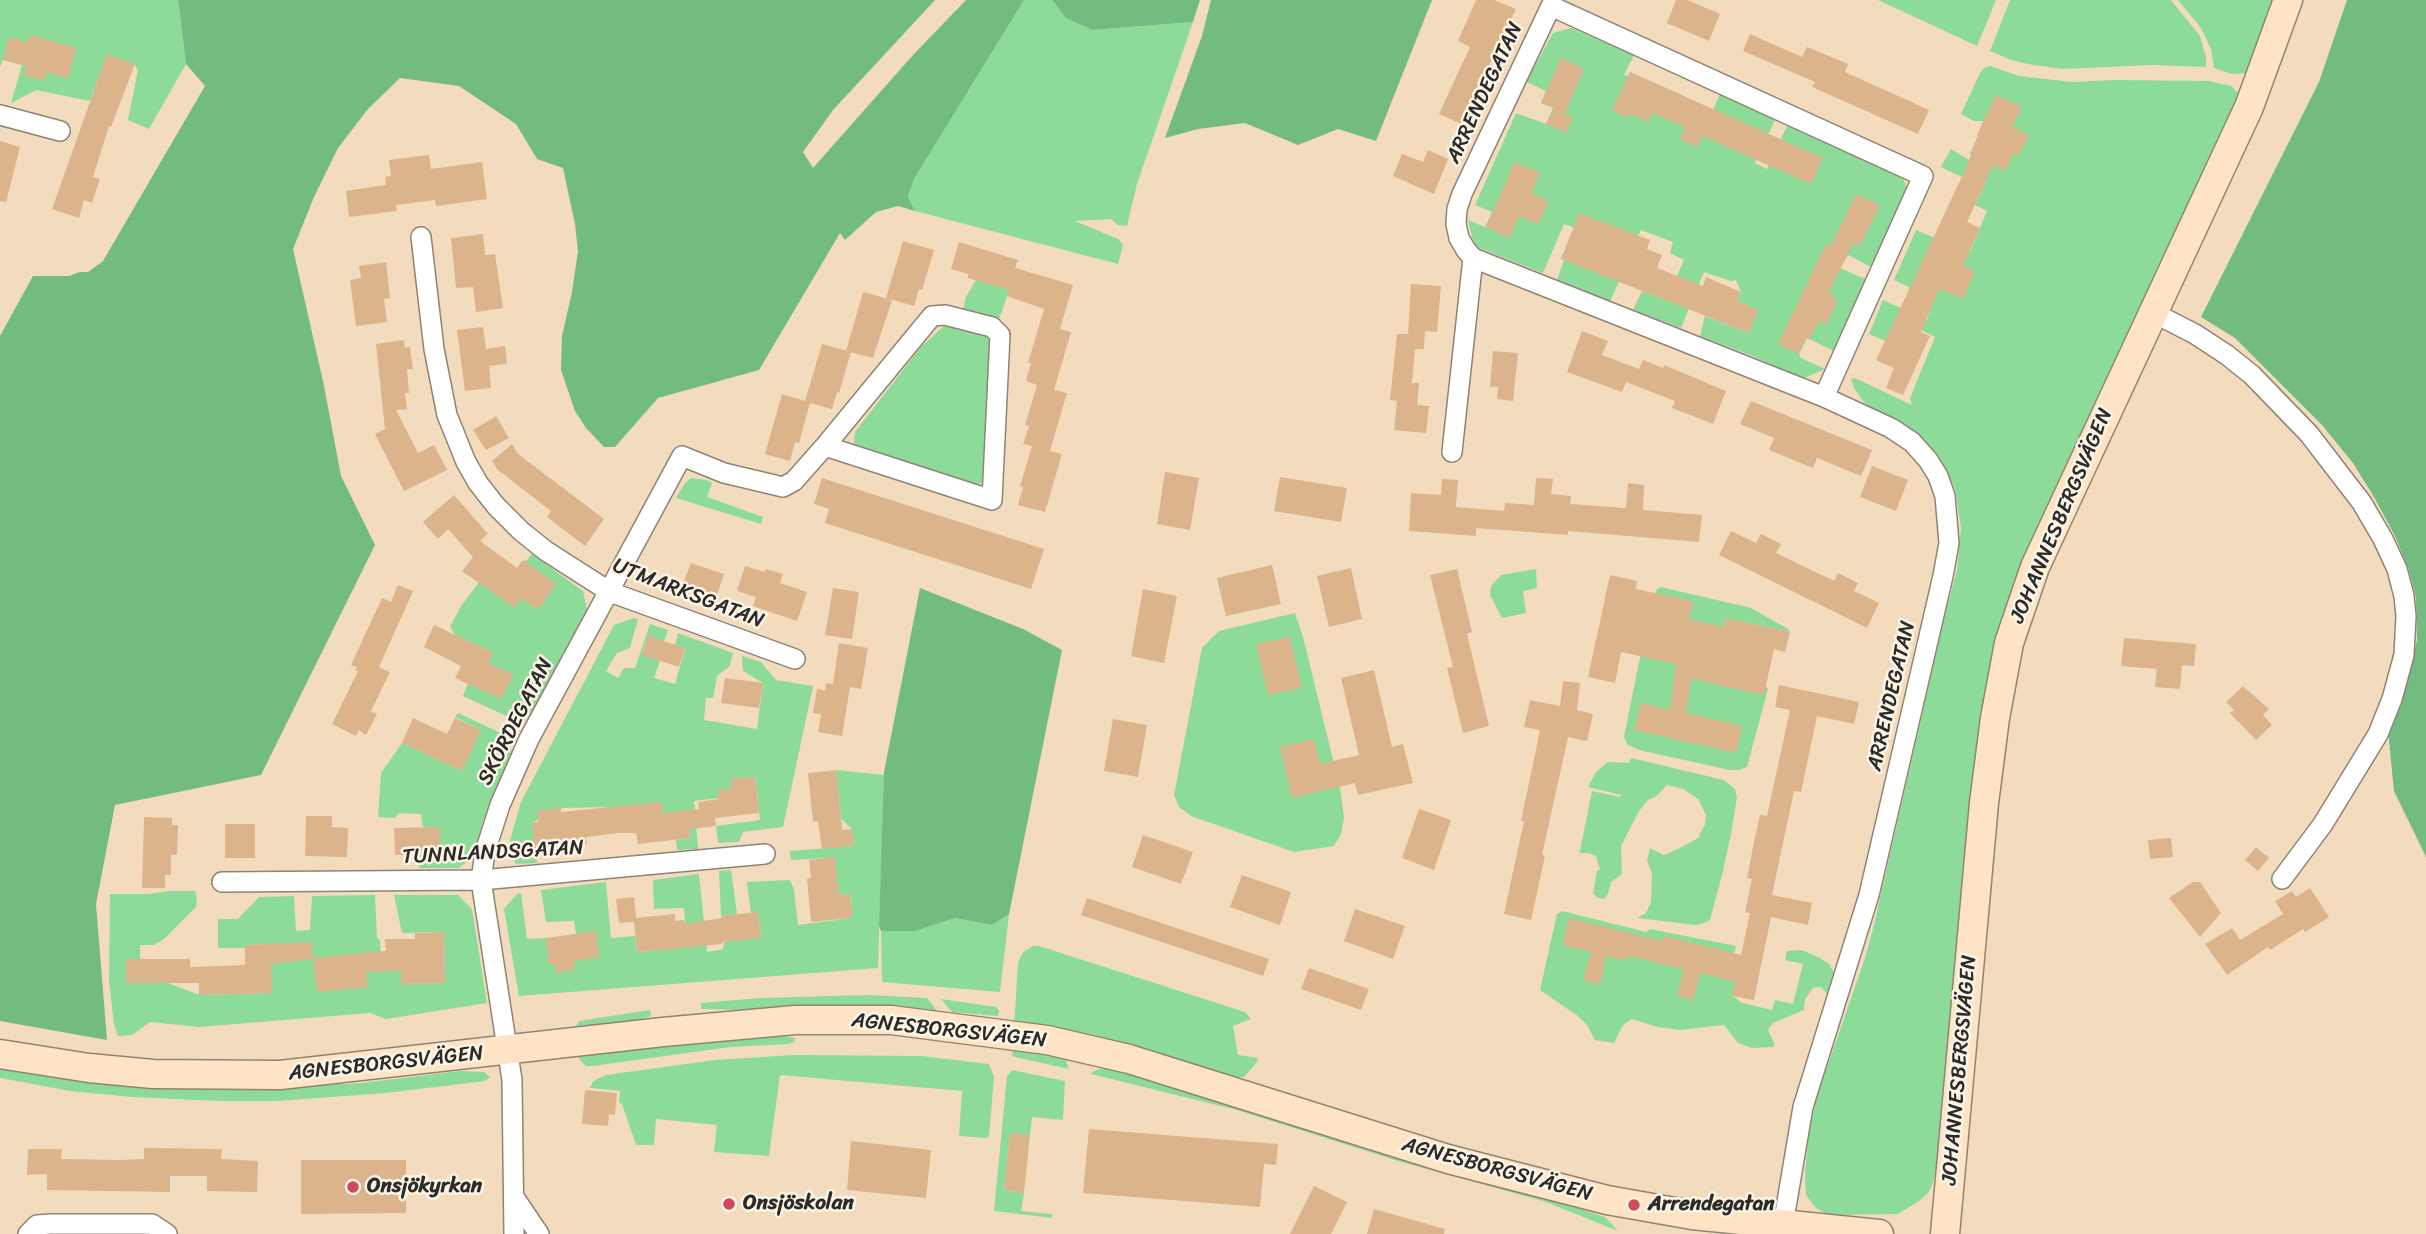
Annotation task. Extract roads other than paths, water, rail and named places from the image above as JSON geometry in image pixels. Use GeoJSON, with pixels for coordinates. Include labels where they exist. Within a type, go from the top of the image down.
{"type":"FeatureCollection","features":[{"type":"Feature","properties":{"kind":"street","name":"JOHANNESBERGSVÄGEN"},"geometry":{"type":"LineString","coordinates":[[1945,1234],[1984,803],[1995,718],[2009,643],[2035,567],[2249,107],[2288,0]]}},
{"type":"Feature","properties":{"kind":"street","name":"ARRENDEGATAN"},"geometry":{"type":"LineString","coordinates":[[1783,1225],[1803,1107],[1869,895],[1943,576],[1949,542],[1945,496],[1938,476],[1928,460],[1912,442],[1891,428],[1824,397],[1473,258],[1459,238],[1457,209],[1551,6],[1923,176],[1824,397]]}},
{"type":"Feature","properties":{"kind":"street"},"geometry":{"type":"LineString","coordinates":[[0,115],[60,131]]}},
{"type":"Feature","properties":{"kind":"street","name":"UTMARKSGATAN"},"geometry":{"type":"LineString","coordinates":[[421,237],[440,383],[447,415],[466,462],[478,483],[521,531],[566,565],[610,592],[795,659]]}},
{"type":"Feature","properties":{"kind":"street"},"geometry":{"type":"LineString","coordinates":[[1452,452],[1473,258]]}},
{"type":"Feature","properties":{"kind":"street"},"geometry":{"type":"LineString","coordinates":[[2152,312],[2195,334],[2227,355],[2252,375],[2309,433],[2362,503],[2383,539],[2404,596],[2404,655],[2392,699],[2378,734],[2323,824],[2283,879]]}},
{"type":"Feature","properties":{"kind":"street"},"geometry":{"type":"LineString","coordinates":[[945,314],[992,327],[1000,335],[992,500],[825,446],[932,316],[945,314]]}},
{"type":"Feature","properties":{"kind":"street","name":"SKÖRDEGATAN"},"geometry":{"type":"LineString","coordinates":[[514,1234],[512,1080],[481,880],[492,827],[508,785],[529,739],[682,456],[724,473],[783,487],[794,481],[825,446]]}},
{"type":"Feature","properties":{"kind":"street","name":"TUNNLANDSGATAN"},"geometry":{"type":"LineString","coordinates":[[222,882],[481,880],[765,855]]}},
{"type":"Feature","properties":{"kind":"street","name":"AGNESBORGSVÄGEN"},"geometry":{"type":"LineString","coordinates":[[0,1054],[89,1068],[153,1074],[280,1075],[795,1020],[891,1020],[1047,1040],[1129,1059],[1448,1159],[1572,1192],[1692,1215],[1879,1234]]}},
{"type":"Feature","properties":{"kind":"street"},"geometry":{"type":"LineString","coordinates":[[514,1196],[539,1234]]}},
{"type":"Feature","properties":{"kind":"street"},"geometry":{"type":"LineString","coordinates":[[27,1234],[37,1225],[51,1224],[152,1224],[167,1234]]}},
{"type":"Feature","properties":{"kind":"place","name":"Onsjökyrkan"},"geometry":{"type":"Point","coordinates":[353,1187]}},
{"type":"Feature","properties":{"kind":"place","name":"Onsjöskolan"},"geometry":{"type":"Point","coordinates":[729,1204]}},
{"type":"Feature","properties":{"kind":"place","name":"Arrendegatan"},"geometry":{"type":"Point","coordinates":[1634,1205]}}]}
